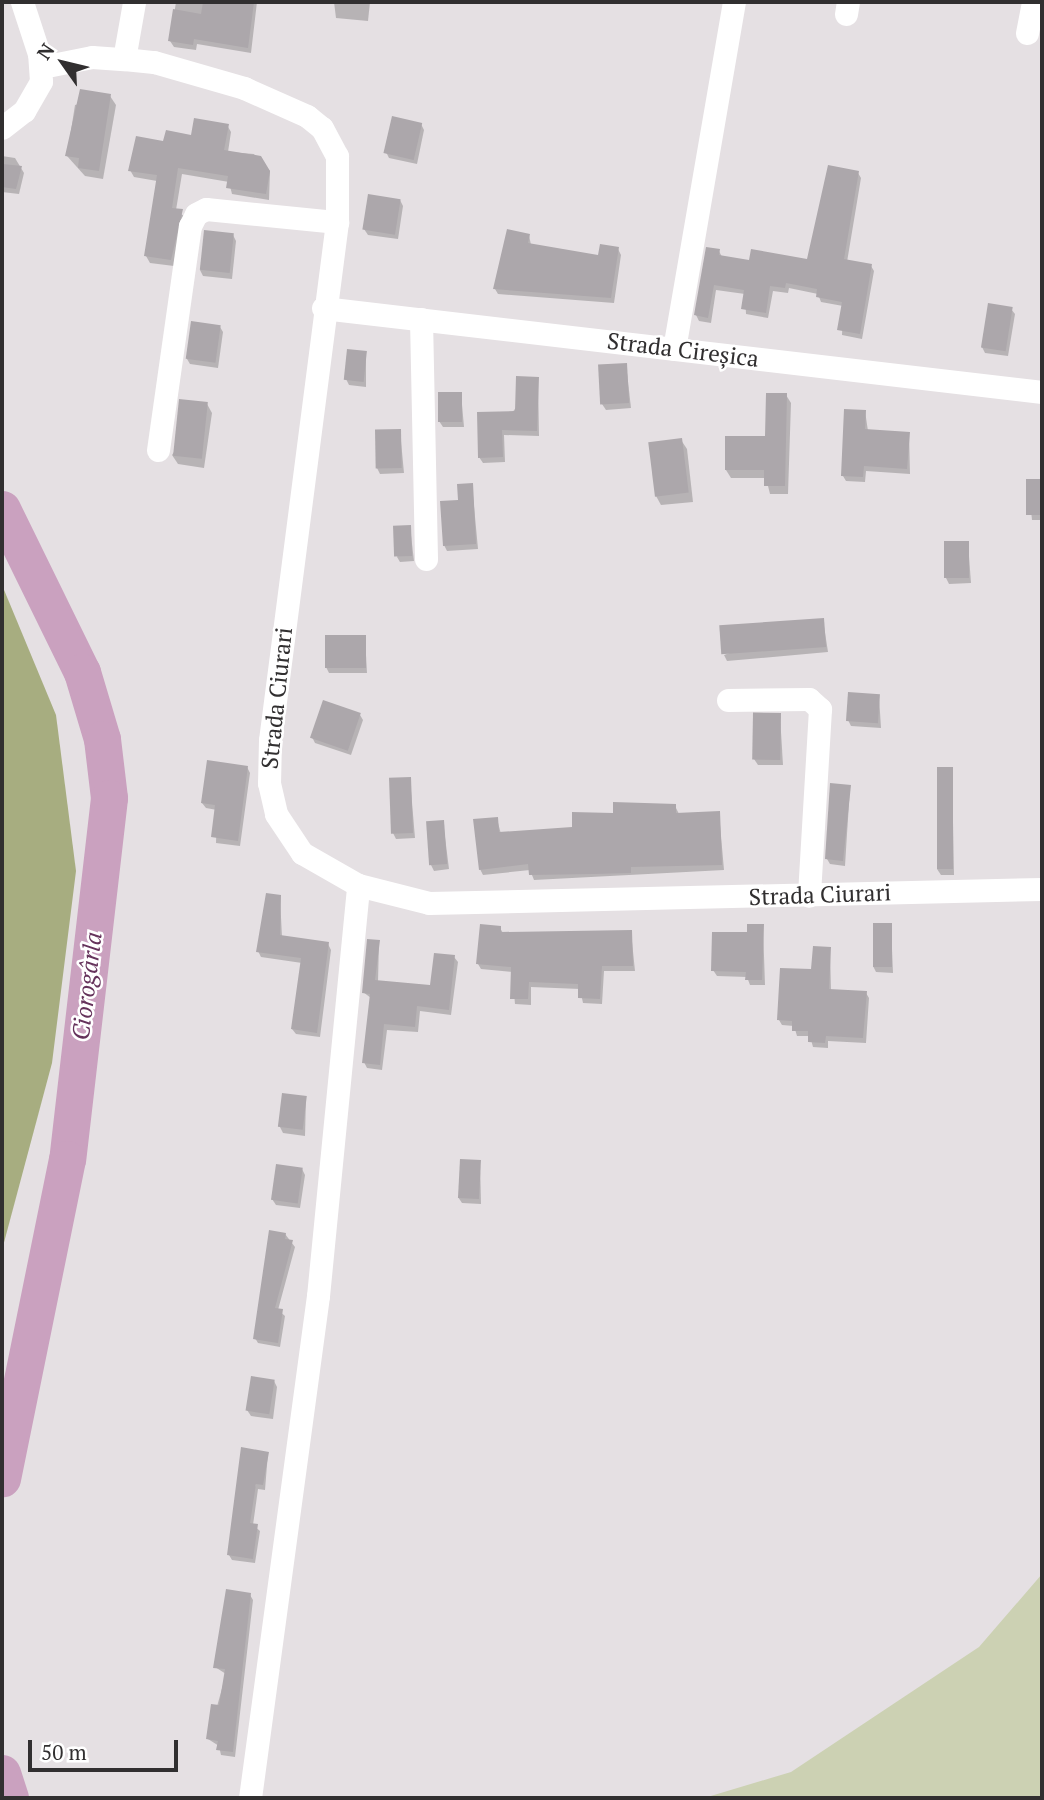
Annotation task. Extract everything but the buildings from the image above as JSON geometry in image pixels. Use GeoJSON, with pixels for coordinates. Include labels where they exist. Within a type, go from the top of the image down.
{"type":"FeatureCollection","features":[{"type":"Feature","properties":{"kind":"street"},"geometry":{"type":"LineString","coordinates":[[2,128],[36,96],[42,67],[22,2]]}},
{"type":"Feature","properties":{"kind":"street"},"geometry":{"type":"LineString","coordinates":[[124,59],[134,2]]}},
{"type":"Feature","properties":{"kind":"street"},"geometry":{"type":"LineString","coordinates":[[674,349],[734,2]]}},
{"type":"Feature","properties":{"kind":"street"},"geometry":{"type":"LineString","coordinates":[[1027,33],[1033,2]]}},
{"type":"Feature","properties":{"kind":"street","name":"Strada Ciurari"},"geometry":{"type":"LineString","coordinates":[[42,67],[92,57],[154,62],[244,88],[307,116],[322,128],[337,156],[337,222],[324,308],[269,783],[276,814],[302,853],[358,885],[429,903],[809,896],[1042,888]]}},
{"type":"Feature","properties":{"kind":"street"},"geometry":{"type":"LineString","coordinates":[[158,450],[190,226],[196,214],[206,209],[337,222]]}},
{"type":"Feature","properties":{"kind":"street","name":"Strada Cireșica"},"geometry":{"type":"LineString","coordinates":[[324,308],[1042,392]]}},
{"type":"Feature","properties":{"kind":"street"},"geometry":{"type":"LineString","coordinates":[[421,319],[426,559]]}},
{"type":"Feature","properties":{"kind":"street"},"geometry":{"type":"LineString","coordinates":[[728,700],[809,699],[820,709],[809,896]]}},
{"type":"Feature","properties":{"kind":"street"},"geometry":{"type":"LineString","coordinates":[[250,1798],[318,1296],[358,885]]}},
{"type":"Feature","properties":{"kind":"green space"},"geometry":{"type":"Polygon","coordinates":[[[2,585],[56,715],[76,871],[52,1063],[2,1250],[2,585]]]}},
{"type":"Feature","properties":{"kind":"green space"},"geometry":{"type":"Polygon","coordinates":[[[1042,1574],[1042,1798],[704,1798],[791,1772],[979,1647],[1042,1574]]]}},
{"type":"Feature","properties":{"kind":"waterway","name":"Ciorogârla"},"geometry":{"type":"LineString","coordinates":[[2,509],[82,672],[102,739],[109,798],[67,1159],[2,1478]]}},
{"type":"Feature","properties":{"kind":"waterway","name":"Ciorogârla"},"geometry":{"type":"LineString","coordinates":[[2,1773],[10,1798]]}}]}
